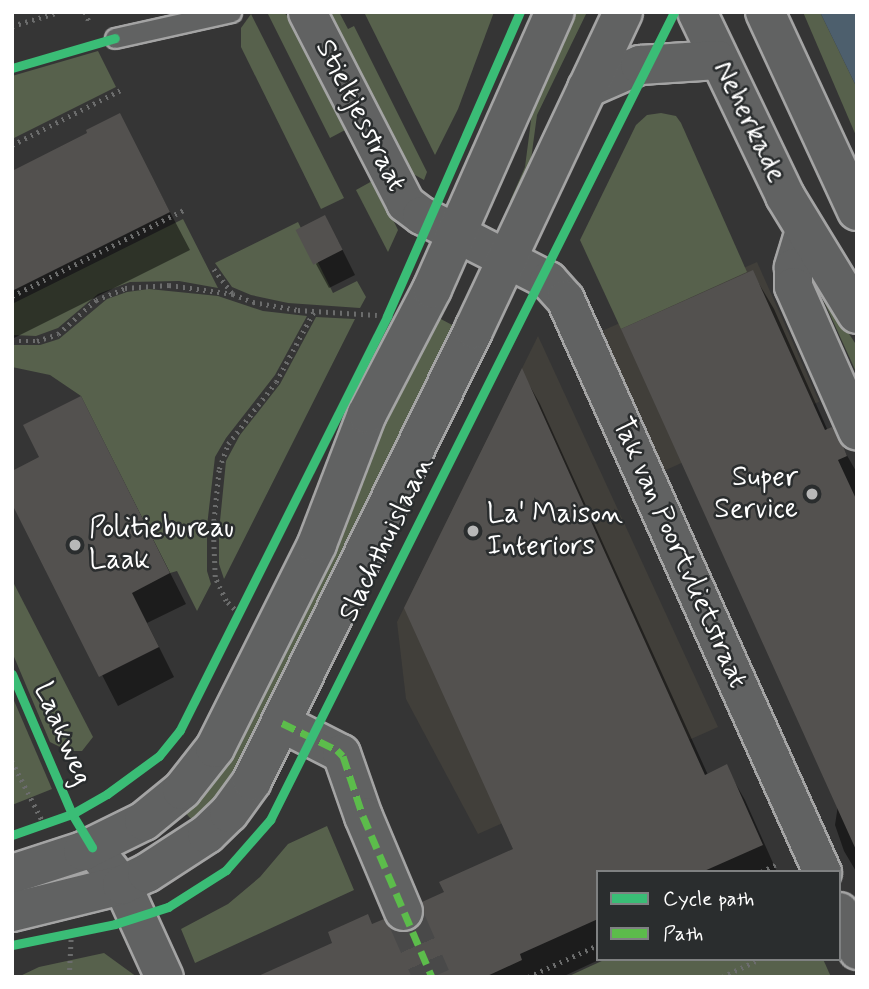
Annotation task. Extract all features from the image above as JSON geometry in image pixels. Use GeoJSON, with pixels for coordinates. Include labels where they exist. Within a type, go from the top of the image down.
{"type":"FeatureCollection","features":[{"type":"Feature","properties":{"kind":"main road"},"geometry":{"type":"LineString","coordinates":[[12,874],[92,847],[155,814],[188,784],[215,748],[317,544],[358,435],[457,234],[555,12]]}},
{"type":"Feature","properties":{"kind":"main road","name":"Slachthuislaan"},"geometry":{"type":"LineString","coordinates":[[12,912],[122,886],[180,853],[223,819],[252,781],[508,259],[623,12]]}},
{"type":"Feature","properties":{"kind":"main road","name":"Neherkade"},"geometry":{"type":"LineString","coordinates":[[697,12],[718,61],[804,230],[857,314]]}},
{"type":"Feature","properties":{"kind":"main road","name":"Neherkade"},"geometry":{"type":"LineString","coordinates":[[765,12],[857,211]]}},
{"type":"Feature","properties":{"kind":"main road"},"geometry":{"type":"LineString","coordinates":[[587,88],[640,65],[718,61]]}},
{"type":"Feature","properties":{"kind":"street","name":"Stieltjesstraat"},"geometry":{"type":"LineString","coordinates":[[307,12],[405,203],[415,212],[508,259]]}},
{"type":"Feature","properties":{"kind":"street"},"geometry":{"type":"LineString","coordinates":[[804,230],[793,267],[793,286],[857,431]]}},
{"type":"Feature","properties":{"kind":"street","name":"Tak van Poortvlietstraat"},"geometry":{"type":"LineString","coordinates":[[508,259],[548,280],[565,299],[821,870]]}},
{"type":"Feature","properties":{"kind":"street"},"geometry":{"type":"LineString","coordinates":[[282,723],[341,753],[363,816],[403,911]]}},
{"type":"Feature","properties":{"kind":"street"},"geometry":{"type":"LineString","coordinates":[[92,847],[122,886],[164,977]]}},
{"type":"Feature","properties":{"kind":"street"},"geometry":{"type":"LineString","coordinates":[[841,915],[857,950]]}},
{"type":"Feature","properties":{"kind":"lane"},"geometry":{"type":"LineString","coordinates":[[115,38],[231,12]]}},
{"type":"Feature","properties":{"kind":"path"},"geometry":{"type":"LineString","coordinates":[[12,26],[59,12]]}},
{"type":"Feature","properties":{"kind":"path"},"geometry":{"type":"LineString","coordinates":[[12,145],[123,89]]}},
{"type":"Feature","properties":{"kind":"path"},"geometry":{"type":"LineString","coordinates":[[12,296],[184,210]]}},
{"type":"Feature","properties":{"kind":"path"},"geometry":{"type":"LineString","coordinates":[[214,270],[233,294]]}},
{"type":"Feature","properties":{"kind":"path"},"geometry":{"type":"LineString","coordinates":[[12,341],[37,341],[58,334],[96,300],[125,288],[169,285],[233,294],[253,302],[385,320]]}},
{"type":"Feature","properties":{"kind":"path"},"geometry":{"type":"LineString","coordinates":[[239,614],[226,600],[215,577],[213,528],[219,469],[232,437],[276,382],[314,311]]}},
{"type":"Feature","properties":{"kind":"path"},"geometry":{"type":"LineString","coordinates":[[234,624],[244,603]]}},
{"type":"Feature","properties":{"kind":"path"},"geometry":{"type":"LineString","coordinates":[[34,828],[52,822]]}},
{"type":"Feature","properties":{"kind":"path"},"geometry":{"type":"LineString","coordinates":[[60,935],[83,930]]}},
{"type":"Feature","properties":{"kind":"path"},"geometry":{"type":"LineString","coordinates":[[69,977],[72,933]]}},
{"type":"Feature","properties":{"kind":"path"},"geometry":{"type":"LineString","coordinates":[[528,977],[596,946]]}},
{"type":"Feature","properties":{"kind":"path"},"geometry":{"type":"LineString","coordinates":[[722,977],[756,961]]}},
{"type":"Feature","properties":{"kind":"shaded area"},"geometry":{"type":"Polygon","coordinates":[[[757,262],[819,402],[656,475],[593,335],[757,262]]]}},
{"type":"Feature","properties":{"kind":"shaded area"},"geometry":{"type":"Polygon","coordinates":[[[538,336],[718,727],[478,834],[406,699],[397,622],[538,336]]]}},
{"type":"Feature","properties":{"kind":"green space"},"geometry":{"type":"Polygon","coordinates":[[[267,12],[283,12],[290,18],[347,129],[330,138],[267,12]]]}},
{"type":"Feature","properties":{"kind":"green space"},"geometry":{"type":"Polygon","coordinates":[[[326,12],[339,12],[348,29],[354,26],[427,172],[424,180],[406,170],[326,12]]]}},
{"type":"Feature","properties":{"kind":"green space"},"geometry":{"type":"Polygon","coordinates":[[[364,12],[494,12],[458,109],[435,155],[364,12]]]}},
{"type":"Feature","properties":{"kind":"green space"},"geometry":{"type":"Polygon","coordinates":[[[573,12],[587,12],[537,115],[530,167],[514,203],[510,201],[525,167],[533,105],[573,12]]]}},
{"type":"Feature","properties":{"kind":"green space"},"geometry":{"type":"Polygon","coordinates":[[[803,12],[820,12],[857,88],[857,138],[803,12]]]}},
{"type":"Feature","properties":{"kind":"green space"},"geometry":{"type":"Polygon","coordinates":[[[251,14],[344,198],[321,209],[241,47],[241,28],[251,14]]]}},
{"type":"Feature","properties":{"kind":"green space"},"geometry":{"type":"Polygon","coordinates":[[[98,51],[116,87],[12,139],[12,76],[98,51]]]}},
{"type":"Feature","properties":{"kind":"green space"},"geometry":{"type":"Polygon","coordinates":[[[661,113],[676,116],[681,123],[747,272],[621,329],[580,240],[636,125],[647,115],[661,113]]]}},
{"type":"Feature","properties":{"kind":"green space"},"geometry":{"type":"Polygon","coordinates":[[[374,180],[398,230],[388,252],[356,190],[374,180]]]}},
{"type":"Feature","properties":{"kind":"green space"},"geometry":{"type":"Polygon","coordinates":[[[183,219],[218,288],[179,281],[130,282],[98,294],[58,328],[36,336],[12,335],[12,304],[183,219]]]}},
{"type":"Feature","properties":{"kind":"green space"},"geometry":{"type":"Polygon","coordinates":[[[298,222],[333,293],[357,281],[366,297],[360,308],[288,303],[251,295],[232,287],[215,263],[298,222]]]}},
{"type":"Feature","properties":{"kind":"green space"},"geometry":{"type":"Polygon","coordinates":[[[149,289],[218,296],[263,311],[307,316],[275,375],[226,438],[215,457],[207,526],[207,571],[211,584],[197,611],[177,571],[170,573],[81,396],[50,375],[12,367],[12,345],[40,345],[59,339],[107,299],[127,292],[149,289]]]}},
{"type":"Feature","properties":{"kind":"green space"},"geometry":{"type":"Polygon","coordinates":[[[823,294],[857,346],[857,374],[822,297],[823,294]]]}},
{"type":"Feature","properties":{"kind":"green space"},"geometry":{"type":"Polygon","coordinates":[[[316,317],[355,319],[224,579],[219,564],[219,531],[226,461],[240,435],[280,384],[316,317]]]}},
{"type":"Feature","properties":{"kind":"green space"},"geometry":{"type":"Polygon","coordinates":[[[437,317],[456,327],[243,760],[220,798],[196,818],[190,818],[183,810],[437,317]]]}},
{"type":"Feature","properties":{"kind":"green space"},"geometry":{"type":"Polygon","coordinates":[[[12,580],[93,737],[82,751],[68,751],[50,742],[12,652],[12,580]]]}},
{"type":"Feature","properties":{"kind":"green space"},"geometry":{"type":"Polygon","coordinates":[[[12,696],[52,789],[12,805],[12,696]]]}},
{"type":"Feature","properties":{"kind":"green space"},"geometry":{"type":"Polygon","coordinates":[[[327,826],[354,890],[195,963],[181,929],[228,904],[260,877],[288,844],[327,826]]]}},
{"type":"Feature","properties":{"kind":"green space"},"geometry":{"type":"Polygon","coordinates":[[[104,953],[137,977],[18,977],[39,967],[104,953]]]}},
{"type":"Feature","properties":{"kind":"green space"},"geometry":{"type":"Polygon","coordinates":[[[602,961],[824,961],[831,977],[567,977],[602,961]]]}},
{"type":"Feature","properties":{"kind":"water"},"geometry":{"type":"Polygon","coordinates":[[[820,12],[857,12],[857,88],[820,12]]]}},
{"type":"Feature","properties":{"kind":"building"},"geometry":{"type":"Polygon","coordinates":[[[120,113],[170,212],[12,291],[12,171],[120,113]]]}},
{"type":"Feature","properties":{"kind":"building"},"geometry":{"type":"Polygon","coordinates":[[[325,215],[343,250],[313,265],[296,230],[325,215]]]}},
{"type":"Feature","properties":{"kind":"building"},"geometry":{"type":"Polygon","coordinates":[[[753,270],[825,430],[832,427],[843,446],[847,456],[838,460],[857,501],[857,852],[621,329],[753,270]]]}},
{"type":"Feature","properties":{"kind":"building"},"geometry":{"type":"Polygon","coordinates":[[[522,368],[705,775],[727,764],[763,845],[707,870],[596,870],[596,920],[520,954],[522,960],[485,977],[256,977],[332,943],[328,932],[368,914],[372,924],[384,919],[390,927],[400,932],[412,930],[424,914],[422,902],[444,892],[439,882],[513,849],[404,608],[522,368]]]}},
{"type":"Feature","properties":{"kind":"building"},"geometry":{"type":"Polygon","coordinates":[[[81,396],[170,573],[132,593],[159,647],[99,677],[12,504],[12,471],[39,457],[23,425],[81,396]]]}},
{"type":"Feature","properties":{"kind":"tunnel"},"geometry":{"type":"LineString","coordinates":[[403,911],[432,977]]}},
{"type":"Feature","properties":{"kind":"marked path"},"geometry":{"type":"LineString","coordinates":[[282,723],[337,750],[343,756],[363,816],[432,977]]}},
{"type":"Feature","properties":{"kind":"cycle path"},"geometry":{"type":"LineString","coordinates":[[12,835],[72,814],[107,794],[159,756],[180,730],[387,316],[520,12]]}},
{"type":"Feature","properties":{"kind":"cycle path"},"geometry":{"type":"LineString","coordinates":[[12,945],[115,924],[168,907],[226,870],[270,820],[674,12]]}},
{"type":"Feature","properties":{"kind":"cycle path"},"geometry":{"type":"LineString","coordinates":[[12,68],[115,38]]}},
{"type":"Feature","properties":{"kind":"cycle path","name":"Laakweg"},"geometry":{"type":"LineString","coordinates":[[12,674],[72,814],[92,847]]}},
{"type":"Feature","properties":{"kind":"place","name":"Super Service"},"geometry":{"type":"Point","coordinates":[812,494]}},
{"type":"Feature","properties":{"kind":"place","name":"La' Maison Interiors"},"geometry":{"type":"Point","coordinates":[473,531]}},
{"type":"Feature","properties":{"kind":"place","name":"Politiebureau Laak"},"geometry":{"type":"Point","coordinates":[75,545]}}]}
